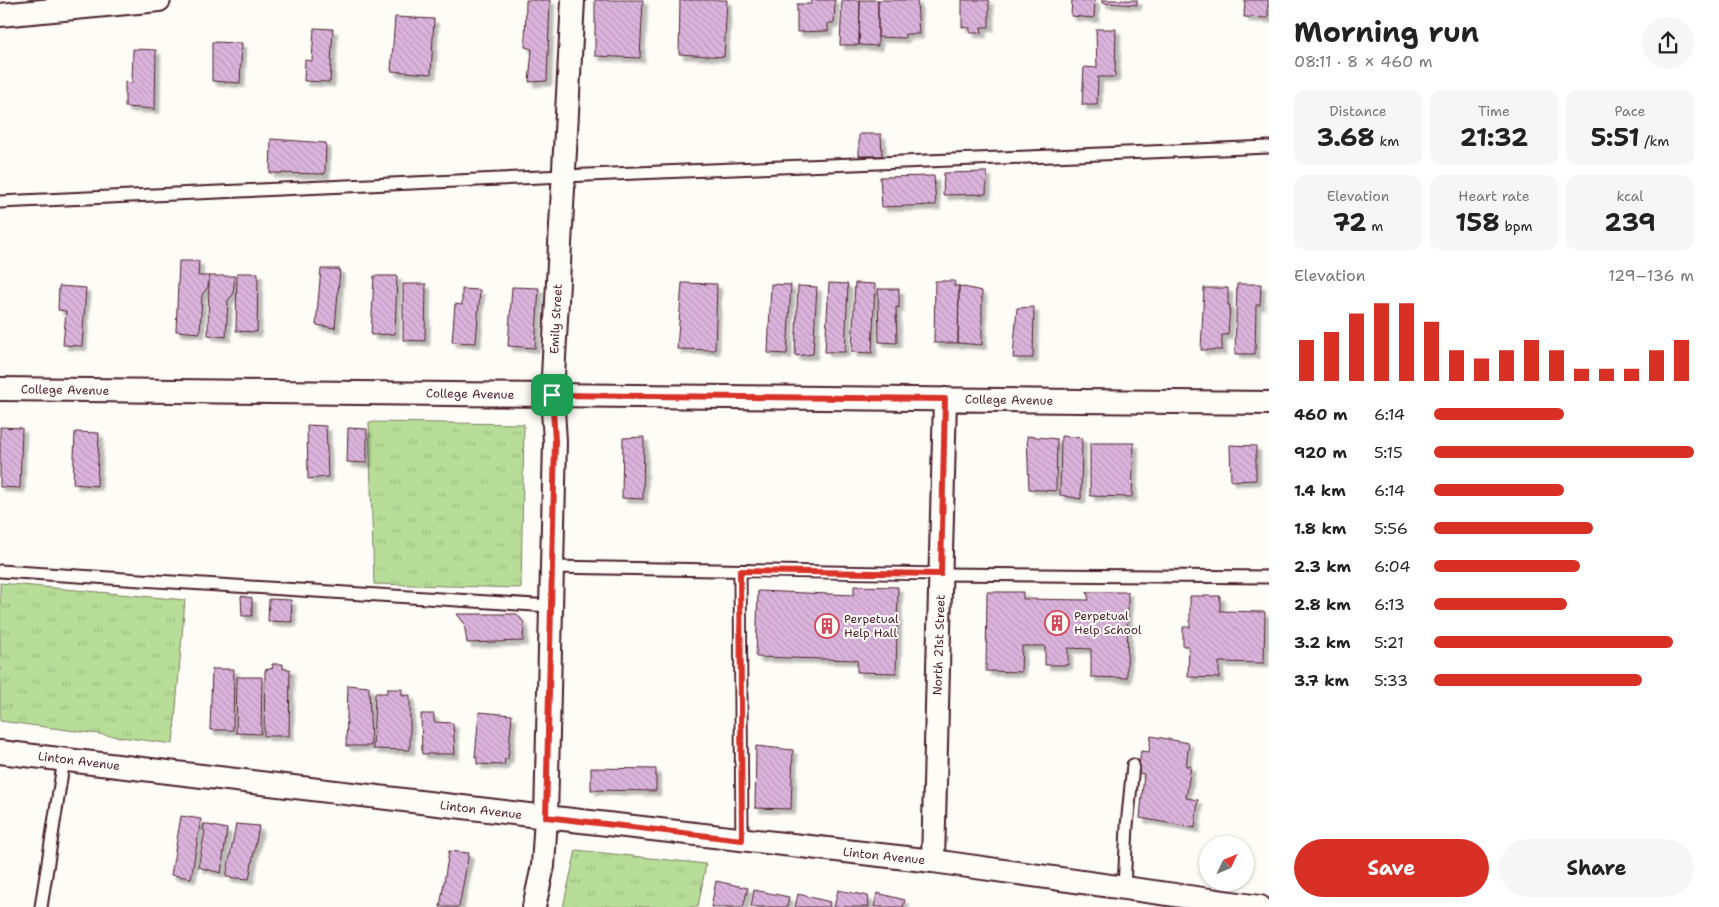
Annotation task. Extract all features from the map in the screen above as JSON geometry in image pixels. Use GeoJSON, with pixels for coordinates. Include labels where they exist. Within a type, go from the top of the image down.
{"type":"FeatureCollection","features":[{"type":"Feature","properties":{"kind":"street"},"geometry":{"type":"LineString","coordinates":[[0,15],[158,0]]}},
{"type":"Feature","properties":{"kind":"street","name":"Emily Street"},"geometry":{"type":"LineString","coordinates":[[534,907],[543,866],[546,817],[555,441],[552,395],[573,0]]}},
{"type":"Feature","properties":{"kind":"street","name":"College Avenue"},"geometry":{"type":"LineString","coordinates":[[0,389],[1269,403]]}},
{"type":"Feature","properties":{"kind":"street","name":"North 21st Street"},"geometry":{"type":"LineString","coordinates":[[933,861],[945,399]]}},
{"type":"Feature","properties":{"kind":"street","name":"Linton Avenue"},"geometry":{"type":"LineString","coordinates":[[0,752],[933,861],[1260,907]]}},
{"type":"Feature","properties":{"kind":"lane"},"geometry":{"type":"LineString","coordinates":[[0,202],[564,176],[1269,148]]}},
{"type":"Feature","properties":{"kind":"lane"},"geometry":{"type":"LineString","coordinates":[[552,568],[1269,577]]}},
{"type":"Feature","properties":{"kind":"lane"},"geometry":{"type":"LineString","coordinates":[[0,571],[551,606]]}},
{"type":"Feature","properties":{"kind":"lane"},"geometry":{"type":"LineString","coordinates":[[740,571],[742,840]]}},
{"type":"Feature","properties":{"kind":"lane"},"geometry":{"type":"LineString","coordinates":[[41,907],[64,759]]}},
{"type":"Feature","properties":{"kind":"lane"},"geometry":{"type":"LineString","coordinates":[[1124,888],[1127,826],[1133,765]]}},
{"type":"Feature","properties":{"kind":"green space"},"geometry":{"type":"Polygon","coordinates":[[[369,422],[524,424],[521,588],[374,584],[369,422]]]}},
{"type":"Feature","properties":{"kind":"green space"},"geometry":{"type":"Polygon","coordinates":[[[0,583],[185,600],[173,744],[0,721],[0,583]]]}},
{"type":"Feature","properties":{"kind":"green space"},"geometry":{"type":"Polygon","coordinates":[[[576,850],[706,864],[698,907],[563,907],[576,850]]]}},
{"type":"Feature","properties":{"kind":"building"},"geometry":{"type":"Polygon","coordinates":[[[526,0],[550,0],[547,81],[529,82],[532,49],[525,47],[526,0]]]}},
{"type":"Feature","properties":{"kind":"building"},"geometry":{"type":"Polygon","coordinates":[[[595,0],[643,0],[640,58],[595,56],[595,0]]]}},
{"type":"Feature","properties":{"kind":"building"},"geometry":{"type":"Polygon","coordinates":[[[680,0],[727,0],[724,57],[679,54],[680,0]]]}},
{"type":"Feature","properties":{"kind":"building"},"geometry":{"type":"Polygon","coordinates":[[[811,0],[835,0],[834,23],[828,23],[828,31],[797,32],[797,4],[811,4],[811,0]]]}},
{"type":"Feature","properties":{"kind":"building"},"geometry":{"type":"Polygon","coordinates":[[[842,0],[860,0],[859,45],[840,45],[842,0]]]}},
{"type":"Feature","properties":{"kind":"building"},"geometry":{"type":"Polygon","coordinates":[[[860,0],[878,0],[878,46],[859,45],[860,0]]]}},
{"type":"Feature","properties":{"kind":"building"},"geometry":{"type":"Polygon","coordinates":[[[878,0],[917,0],[919,34],[905,34],[905,38],[878,37],[878,0]]]}},
{"type":"Feature","properties":{"kind":"building"},"geometry":{"type":"Polygon","coordinates":[[[962,0],[989,0],[989,27],[981,27],[982,33],[970,33],[970,28],[962,27],[962,0]]]}},
{"type":"Feature","properties":{"kind":"building"},"geometry":{"type":"Polygon","coordinates":[[[1072,0],[1095,0],[1094,18],[1071,16],[1072,0]]]}},
{"type":"Feature","properties":{"kind":"building"},"geometry":{"type":"Polygon","coordinates":[[[1102,0],[1137,0],[1137,5],[1102,3],[1102,0]]]}},
{"type":"Feature","properties":{"kind":"building"},"geometry":{"type":"Polygon","coordinates":[[[1245,0],[1268,0],[1268,18],[1244,17],[1245,0]]]}},
{"type":"Feature","properties":{"kind":"building"},"geometry":{"type":"Polygon","coordinates":[[[395,17],[434,19],[431,74],[391,71],[395,17]]]}},
{"type":"Feature","properties":{"kind":"building"},"geometry":{"type":"Polygon","coordinates":[[[314,28],[333,29],[330,82],[304,81],[305,60],[312,61],[314,28]]]}},
{"type":"Feature","properties":{"kind":"building"},"geometry":{"type":"Polygon","coordinates":[[[1096,29],[1116,29],[1115,77],[1098,77],[1097,105],[1082,105],[1084,67],[1097,68],[1096,29]]]}},
{"type":"Feature","properties":{"kind":"building"},"geometry":{"type":"Polygon","coordinates":[[[212,42],[242,43],[240,83],[212,81],[212,42]]]}},
{"type":"Feature","properties":{"kind":"building"},"geometry":{"type":"Polygon","coordinates":[[[133,49],[156,50],[155,109],[125,107],[125,82],[132,83],[133,49]]]}},
{"type":"Feature","properties":{"kind":"building"},"geometry":{"type":"Polygon","coordinates":[[[859,134],[881,134],[882,156],[859,156],[859,134]]]}},
{"type":"Feature","properties":{"kind":"building"},"geometry":{"type":"Polygon","coordinates":[[[271,139],[326,143],[325,174],[270,173],[271,139]]]}},
{"type":"Feature","properties":{"kind":"building"},"geometry":{"type":"Polygon","coordinates":[[[987,172],[986,194],[943,195],[944,173],[987,172]]]}},
{"type":"Feature","properties":{"kind":"building"},"geometry":{"type":"Polygon","coordinates":[[[934,176],[936,205],[882,207],[880,177],[934,176]]]}},
{"type":"Feature","properties":{"kind":"building"},"geometry":{"type":"Polygon","coordinates":[[[179,261],[199,261],[198,276],[209,276],[208,287],[202,295],[200,333],[176,331],[179,261]]]}},
{"type":"Feature","properties":{"kind":"building"},"geometry":{"type":"Polygon","coordinates":[[[321,269],[340,269],[335,328],[316,325],[321,269]]]}},
{"type":"Feature","properties":{"kind":"building"},"geometry":{"type":"Polygon","coordinates":[[[237,273],[258,273],[257,332],[236,331],[237,273]]]}},
{"type":"Feature","properties":{"kind":"building"},"geometry":{"type":"Polygon","coordinates":[[[209,276],[235,276],[233,295],[228,300],[226,337],[208,335],[209,276]]]}},
{"type":"Feature","properties":{"kind":"building"},"geometry":{"type":"Polygon","coordinates":[[[374,276],[397,276],[395,334],[371,335],[374,276]]]}},
{"type":"Feature","properties":{"kind":"building"},"geometry":{"type":"Polygon","coordinates":[[[935,281],[955,281],[954,286],[959,286],[958,343],[934,343],[935,281]]]}},
{"type":"Feature","properties":{"kind":"building"},"geometry":{"type":"Polygon","coordinates":[[[682,283],[717,284],[715,350],[677,349],[682,283]]]}},
{"type":"Feature","properties":{"kind":"building"},"geometry":{"type":"Polygon","coordinates":[[[829,283],[848,284],[845,352],[825,352],[829,283]]]}},
{"type":"Feature","properties":{"kind":"building"},"geometry":{"type":"Polygon","coordinates":[[[855,283],[875,284],[872,353],[852,352],[855,283]]]}},
{"type":"Feature","properties":{"kind":"building"},"geometry":{"type":"Polygon","coordinates":[[[403,284],[426,284],[425,341],[403,340],[403,284]]]}},
{"type":"Feature","properties":{"kind":"building"},"geometry":{"type":"Polygon","coordinates":[[[771,284],[791,285],[787,354],[768,353],[771,284]]]}},
{"type":"Feature","properties":{"kind":"building"},"geometry":{"type":"Polygon","coordinates":[[[1237,284],[1261,284],[1260,305],[1256,305],[1255,354],[1235,354],[1237,284]]]}},
{"type":"Feature","properties":{"kind":"building"},"geometry":{"type":"Polygon","coordinates":[[[59,286],[86,288],[82,346],[63,345],[66,311],[58,310],[59,286]]]}},
{"type":"Feature","properties":{"kind":"building"},"geometry":{"type":"Polygon","coordinates":[[[798,286],[817,287],[813,354],[795,356],[798,286]]]}},
{"type":"Feature","properties":{"kind":"building"},"geometry":{"type":"Polygon","coordinates":[[[959,286],[982,291],[982,345],[958,343],[959,286]]]}},
{"type":"Feature","properties":{"kind":"building"},"geometry":{"type":"Polygon","coordinates":[[[512,287],[539,288],[535,348],[508,346],[512,287]]]}},
{"type":"Feature","properties":{"kind":"building"},"geometry":{"type":"Polygon","coordinates":[[[1204,288],[1228,288],[1228,305],[1230,305],[1228,335],[1222,335],[1222,350],[1201,350],[1204,288]]]}},
{"type":"Feature","properties":{"kind":"building"},"geometry":{"type":"Polygon","coordinates":[[[462,289],[480,290],[476,343],[452,342],[455,304],[462,305],[462,289]]]}},
{"type":"Feature","properties":{"kind":"building"},"geometry":{"type":"Polygon","coordinates":[[[878,289],[899,289],[899,308],[896,307],[897,343],[879,342],[878,289]]]}},
{"type":"Feature","properties":{"kind":"building"},"geometry":{"type":"Polygon","coordinates":[[[1034,307],[1033,358],[1013,358],[1017,308],[1034,307]]]}},
{"type":"Feature","properties":{"kind":"building"},"geometry":{"type":"Polygon","coordinates":[[[307,425],[326,426],[328,477],[308,479],[307,425]]]}},
{"type":"Feature","properties":{"kind":"building"},"geometry":{"type":"Polygon","coordinates":[[[0,427],[22,428],[20,488],[0,487],[0,427]]]}},
{"type":"Feature","properties":{"kind":"building"},"geometry":{"type":"Polygon","coordinates":[[[348,428],[367,429],[367,463],[347,462],[348,428]]]}},
{"type":"Feature","properties":{"kind":"building"},"geometry":{"type":"Polygon","coordinates":[[[75,432],[99,433],[97,486],[73,484],[75,432]]]}},
{"type":"Feature","properties":{"kind":"building"},"geometry":{"type":"Polygon","coordinates":[[[1027,436],[1057,439],[1056,491],[1029,489],[1027,436]]]}},
{"type":"Feature","properties":{"kind":"building"},"geometry":{"type":"Polygon","coordinates":[[[1061,436],[1082,438],[1081,499],[1060,495],[1061,436]]]}},
{"type":"Feature","properties":{"kind":"building"},"geometry":{"type":"Polygon","coordinates":[[[644,437],[643,499],[622,498],[623,438],[644,437]]]}},
{"type":"Feature","properties":{"kind":"building"},"geometry":{"type":"Polygon","coordinates":[[[1090,443],[1134,443],[1132,497],[1090,496],[1090,443]]]}},
{"type":"Feature","properties":{"kind":"building"},"geometry":{"type":"Polygon","coordinates":[[[1230,445],[1256,446],[1256,480],[1231,481],[1230,445]]]}},
{"type":"Feature","properties":{"kind":"building","name":"Perpetual Help Hall"},"geometry":{"type":"Polygon","coordinates":[[[854,586],[898,587],[896,673],[857,672],[857,660],[756,657],[758,591],[854,595],[854,586]]]}},
{"type":"Feature","properties":{"kind":"building","name":"Perpetual Help School"},"geometry":{"type":"Polygon","coordinates":[[[987,592],[1023,592],[1023,599],[1089,600],[1087,592],[1128,592],[1127,678],[1091,677],[1091,649],[1068,648],[1068,665],[1045,665],[1045,646],[1022,646],[1021,672],[986,671],[987,592]]]}},
{"type":"Feature","properties":{"kind":"building"},"geometry":{"type":"Polygon","coordinates":[[[241,596],[252,598],[252,616],[242,616],[241,596]]]}},
{"type":"Feature","properties":{"kind":"building"},"geometry":{"type":"Polygon","coordinates":[[[1190,596],[1220,596],[1220,611],[1265,612],[1264,663],[1219,662],[1219,678],[1188,677],[1189,646],[1183,646],[1183,627],[1190,627],[1190,596]]]}},
{"type":"Feature","properties":{"kind":"building"},"geometry":{"type":"Polygon","coordinates":[[[269,599],[291,600],[292,622],[268,621],[269,599]]]}},
{"type":"Feature","properties":{"kind":"building"},"geometry":{"type":"Polygon","coordinates":[[[457,614],[517,614],[524,623],[523,641],[467,643],[464,623],[457,614]]]}},
{"type":"Feature","properties":{"kind":"building"},"geometry":{"type":"Polygon","coordinates":[[[272,664],[283,664],[283,669],[290,669],[289,736],[264,736],[265,670],[273,668],[272,664]]]}},
{"type":"Feature","properties":{"kind":"building"},"geometry":{"type":"Polygon","coordinates":[[[212,669],[234,669],[233,730],[210,730],[212,669]]]}},
{"type":"Feature","properties":{"kind":"building"},"geometry":{"type":"Polygon","coordinates":[[[237,677],[262,677],[261,734],[236,733],[237,677]]]}},
{"type":"Feature","properties":{"kind":"building"},"geometry":{"type":"Polygon","coordinates":[[[348,685],[369,687],[371,746],[346,746],[348,685]]]}},
{"type":"Feature","properties":{"kind":"building"},"geometry":{"type":"Polygon","coordinates":[[[387,689],[402,689],[402,696],[410,695],[410,750],[373,749],[375,693],[387,693],[387,689]]]}},
{"type":"Feature","properties":{"kind":"building"},"geometry":{"type":"Polygon","coordinates":[[[479,712],[512,715],[508,759],[505,759],[504,765],[477,764],[477,757],[475,757],[479,712]]]}},
{"type":"Feature","properties":{"kind":"building"},"geometry":{"type":"Polygon","coordinates":[[[421,714],[434,714],[434,722],[453,723],[455,754],[422,754],[421,714]]]}},
{"type":"Feature","properties":{"kind":"building"},"geometry":{"type":"Polygon","coordinates":[[[1151,736],[1189,743],[1186,766],[1191,766],[1186,798],[1198,800],[1195,828],[1140,818],[1144,774],[1138,773],[1141,751],[1149,752],[1151,736]]]}},
{"type":"Feature","properties":{"kind":"building"},"geometry":{"type":"Polygon","coordinates":[[[756,746],[793,750],[791,809],[755,808],[756,746]]]}},
{"type":"Feature","properties":{"kind":"building"},"geometry":{"type":"Polygon","coordinates":[[[591,768],[656,769],[656,791],[591,790],[591,768]]]}},
{"type":"Feature","properties":{"kind":"building"},"geometry":{"type":"Polygon","coordinates":[[[181,816],[201,819],[191,878],[171,875],[181,816]]]}},
{"type":"Feature","properties":{"kind":"building"},"geometry":{"type":"Polygon","coordinates":[[[204,824],[227,829],[221,873],[198,867],[205,831],[203,830],[204,824]]]}},
{"type":"Feature","properties":{"kind":"building"},"geometry":{"type":"Polygon","coordinates":[[[236,824],[259,826],[249,879],[226,877],[236,824]]]}},
{"type":"Feature","properties":{"kind":"building"},"geometry":{"type":"Polygon","coordinates":[[[449,851],[469,853],[459,907],[440,907],[449,851]]]}},
{"type":"Feature","properties":{"kind":"building"},"geometry":{"type":"Polygon","coordinates":[[[716,881],[748,888],[743,907],[711,907],[716,881]]]}},
{"type":"Feature","properties":{"kind":"building"},"geometry":{"type":"Polygon","coordinates":[[[754,890],[789,897],[787,907],[751,907],[754,890]]]}},
{"type":"Feature","properties":{"kind":"building"},"geometry":{"type":"Polygon","coordinates":[[[838,890],[868,896],[869,907],[834,907],[838,890]]]}},
{"type":"Feature","properties":{"kind":"building"},"geometry":{"type":"Polygon","coordinates":[[[877,893],[905,900],[903,907],[874,907],[877,893]]]}},
{"type":"Feature","properties":{"kind":"building"},"geometry":{"type":"Polygon","coordinates":[[[798,894],[830,902],[829,907],[795,907],[798,894]]]}},
{"type":"Feature","properties":{"kind":"place","name":"Perpetual Help School"},"geometry":{"type":"Point","coordinates":[1057,623]}},
{"type":"Feature","properties":{"kind":"place","name":"Perpetual Help Hall"},"geometry":{"type":"Point","coordinates":[827,626]}},
{"type":"Feature","properties":{"kind":"route"},"geometry":{"type":"LineString","coordinates":[[552,395],[945,399],[941,574],[740,571],[742,840],[546,817],[555,441],[552,395]]}}]}
